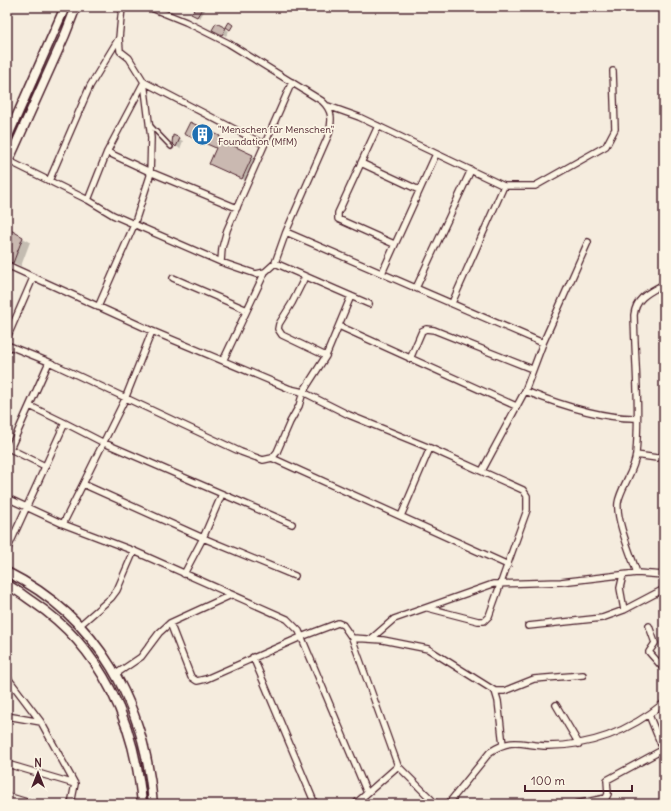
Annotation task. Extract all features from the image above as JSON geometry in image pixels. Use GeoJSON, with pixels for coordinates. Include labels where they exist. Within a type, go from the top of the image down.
{"type":"FeatureCollection","features":[{"type":"Feature","properties":{"kind":"main road"},"geometry":{"type":"LineString","coordinates":[[7,138],[65,7]]}},
{"type":"Feature","properties":{"kind":"main road"},"geometry":{"type":"LineString","coordinates":[[7,162],[65,35],[76,7]]}},
{"type":"Feature","properties":{"kind":"main road"},"geometry":{"type":"LineString","coordinates":[[7,572],[43,595],[79,626],[97,646],[116,674],[133,708],[144,743],[151,780],[153,804]]}},
{"type":"Feature","properties":{"kind":"main road"},"geometry":{"type":"LineString","coordinates":[[7,585],[47,611],[70,632],[88,652],[104,675],[122,714],[132,746],[140,783],[142,804]]}},
{"type":"Feature","properties":{"kind":"main road"},"geometry":{"type":"LineString","coordinates":[[36,604],[43,595]]}},
{"type":"Feature","properties":{"kind":"main road"},"geometry":{"type":"LineString","coordinates":[[140,783],[151,780]]}},
{"type":"Feature","properties":{"kind":"street"},"geometry":{"type":"LineString","coordinates":[[98,307],[134,225],[148,186],[150,172],[151,138],[148,124],[144,82],[129,58],[120,51],[119,38],[122,7]]}},
{"type":"Feature","properties":{"kind":"street"},"geometry":{"type":"LineString","coordinates":[[149,7],[186,22],[228,43],[328,106],[378,126],[504,186],[535,186],[606,146],[615,129],[613,71]]}},
{"type":"Feature","properties":{"kind":"street"},"geometry":{"type":"LineString","coordinates":[[49,182],[90,86],[119,38]]}},
{"type":"Feature","properties":{"kind":"street"},"geometry":{"type":"LineString","coordinates":[[144,82],[264,144]]}},
{"type":"Feature","properties":{"kind":"street"},"geometry":{"type":"LineString","coordinates":[[88,200],[107,152],[144,82]]}},
{"type":"Feature","properties":{"kind":"street"},"geometry":{"type":"LineString","coordinates":[[221,262],[222,248],[236,208],[292,82]]}},
{"type":"Feature","properties":{"kind":"street"},"geometry":{"type":"LineString","coordinates":[[223,361],[265,272],[275,263],[286,232],[328,134],[331,113],[328,106]]}},
{"type":"Feature","properties":{"kind":"street"},"geometry":{"type":"LineString","coordinates":[[378,126],[338,213],[338,219],[394,244]]}},
{"type":"Feature","properties":{"kind":"street"},"geometry":{"type":"LineString","coordinates":[[107,152],[150,172],[236,208]]}},
{"type":"Feature","properties":{"kind":"street"},"geometry":{"type":"LineString","coordinates":[[382,273],[436,154]]}},
{"type":"Feature","properties":{"kind":"street"},"geometry":{"type":"LineString","coordinates":[[7,162],[88,200],[134,225],[221,262],[256,274],[265,272]]}},
{"type":"Feature","properties":{"kind":"street"},"geometry":{"type":"LineString","coordinates":[[361,163],[419,190]]}},
{"type":"Feature","properties":{"kind":"street"},"geometry":{"type":"LineString","coordinates":[[416,288],[471,170]]}},
{"type":"Feature","properties":{"kind":"street"},"geometry":{"type":"LineString","coordinates":[[452,303],[504,186]]}},
{"type":"Feature","properties":{"kind":"street"},"geometry":{"type":"LineString","coordinates":[[286,232],[543,343]]}},
{"type":"Feature","properties":{"kind":"street"},"geometry":{"type":"LineString","coordinates":[[482,471],[525,391],[532,369],[588,242]]}},
{"type":"Feature","properties":{"kind":"street"},"geometry":{"type":"LineString","coordinates":[[275,263],[369,304]]}},
{"type":"Feature","properties":{"kind":"street"},"geometry":{"type":"LineString","coordinates":[[7,265],[152,332],[290,389],[303,392],[349,415],[430,448],[523,490],[527,496],[527,510],[489,616],[484,620],[478,621],[461,618],[428,608]]}},
{"type":"Feature","properties":{"kind":"street"},"geometry":{"type":"LineString","coordinates":[[305,277],[292,304],[279,324],[278,330],[282,335],[326,356]]}},
{"type":"Feature","properties":{"kind":"street"},"geometry":{"type":"LineString","coordinates":[[7,338],[33,278]]}},
{"type":"Feature","properties":{"kind":"street"},"geometry":{"type":"LineString","coordinates":[[173,278],[247,310]]}},
{"type":"Feature","properties":{"kind":"street"},"geometry":{"type":"LineString","coordinates":[[637,573],[619,516],[618,502],[629,479],[636,455],[638,403],[635,347],[635,308],[637,302],[644,295],[664,284]]}},
{"type":"Feature","properties":{"kind":"street"},"geometry":{"type":"LineString","coordinates":[[272,458],[277,452],[290,422],[299,406],[303,392],[326,356],[351,296]]}},
{"type":"Feature","properties":{"kind":"street"},"geometry":{"type":"LineString","coordinates":[[339,326],[516,406]]}},
{"type":"Feature","properties":{"kind":"street"},"geometry":{"type":"LineString","coordinates":[[410,359],[422,331],[426,329],[434,330],[532,369]]}},
{"type":"Feature","properties":{"kind":"street"},"geometry":{"type":"LineString","coordinates":[[64,524],[102,442],[125,399],[152,332]]}},
{"type":"Feature","properties":{"kind":"street"},"geometry":{"type":"LineString","coordinates":[[7,345],[49,362],[125,399],[241,452],[263,460],[272,458],[508,565]]}},
{"type":"Feature","properties":{"kind":"street"},"geometry":{"type":"LineString","coordinates":[[45,466],[9,448],[30,406],[49,362]]}},
{"type":"Feature","properties":{"kind":"street"},"geometry":{"type":"LineString","coordinates":[[525,391],[545,399],[613,417],[637,418]]}},
{"type":"Feature","properties":{"kind":"street"},"geometry":{"type":"LineString","coordinates":[[30,406],[102,442],[292,524]]}},
{"type":"Feature","properties":{"kind":"street"},"geometry":{"type":"LineString","coordinates":[[7,550],[65,423]]}},
{"type":"Feature","properties":{"kind":"street"},"geometry":{"type":"LineString","coordinates":[[401,516],[430,448]]}},
{"type":"Feature","properties":{"kind":"street"},"geometry":{"type":"LineString","coordinates":[[636,455],[657,458],[662,456],[664,452]]}},
{"type":"Feature","properties":{"kind":"street"},"geometry":{"type":"LineString","coordinates":[[82,484],[203,538],[294,576]]}},
{"type":"Feature","properties":{"kind":"street"},"geometry":{"type":"LineString","coordinates":[[184,574],[203,538],[222,494]]}},
{"type":"Feature","properties":{"kind":"street"},"geometry":{"type":"LineString","coordinates":[[7,498],[64,524],[134,551],[287,619],[295,625],[367,793]]}},
{"type":"Feature","properties":{"kind":"street"},"geometry":{"type":"LineString","coordinates":[[79,626],[111,598],[117,590],[134,551]]}},
{"type":"Feature","properties":{"kind":"street"},"geometry":{"type":"LineString","coordinates":[[371,639],[394,619],[493,584],[561,582],[637,573],[664,575]]}},
{"type":"Feature","properties":{"kind":"street"},"geometry":{"type":"LineString","coordinates":[[622,575],[620,588],[624,610]]}},
{"type":"Feature","properties":{"kind":"street"},"geometry":{"type":"LineString","coordinates":[[528,626],[595,620],[624,610],[664,589]]}},
{"type":"Feature","properties":{"kind":"street"},"geometry":{"type":"LineString","coordinates":[[116,674],[142,656],[159,633],[170,623],[231,595]]}},
{"type":"Feature","properties":{"kind":"street"},"geometry":{"type":"LineString","coordinates":[[170,623],[191,677],[197,681],[206,679],[301,637],[338,623],[343,625],[352,638],[398,766],[436,804]]}},
{"type":"Feature","properties":{"kind":"street"},"geometry":{"type":"LineString","coordinates":[[649,626],[655,643],[649,652],[664,669]]}},
{"type":"Feature","properties":{"kind":"street"},"geometry":{"type":"LineString","coordinates":[[352,638],[371,639],[428,649],[495,691],[504,691],[534,679],[583,675]]}},
{"type":"Feature","properties":{"kind":"street"},"geometry":{"type":"LineString","coordinates":[[253,658],[315,804]]}},
{"type":"Feature","properties":{"kind":"street"},"geometry":{"type":"LineString","coordinates":[[7,677],[41,722],[75,784],[72,804]]}},
{"type":"Feature","properties":{"kind":"street"},"geometry":{"type":"LineString","coordinates":[[495,691],[498,701],[503,745]]}},
{"type":"Feature","properties":{"kind":"street"},"geometry":{"type":"LineString","coordinates":[[448,804],[490,752],[503,745],[515,742],[548,746],[579,744],[613,734],[649,715],[664,703]]}},
{"type":"Feature","properties":{"kind":"street"},"geometry":{"type":"LineString","coordinates":[[556,705],[579,744]]}},
{"type":"Feature","properties":{"kind":"street"},"geometry":{"type":"LineString","coordinates":[[576,804],[606,798],[608,794],[607,780],[664,751],[649,715]]}},
{"type":"Feature","properties":{"kind":"street"},"geometry":{"type":"LineString","coordinates":[[7,716],[41,722]]}},
{"type":"Feature","properties":{"kind":"street"},"geometry":{"type":"LineString","coordinates":[[7,764],[75,784]]}},
{"type":"Feature","properties":{"kind":"street"},"geometry":{"type":"LineString","coordinates":[[355,804],[398,766]]}},
{"type":"Feature","properties":{"kind":"street"},"geometry":{"type":"LineString","coordinates":[[7,796],[33,804]]}},
{"type":"Feature","properties":{"kind":"lane"},"geometry":{"type":"LineString","coordinates":[[148,124],[171,146]]}},
{"type":"Feature","properties":{"kind":"building"},"geometry":{"type":"Polygon","coordinates":[[[196,7],[203,7],[197,17],[191,14],[196,7]]]}},
{"type":"Feature","properties":{"kind":"building"},"geometry":{"type":"Polygon","coordinates":[[[229,22],[233,25],[230,30],[226,27],[229,22]]]}},
{"type":"Feature","properties":{"kind":"building"},"geometry":{"type":"Polygon","coordinates":[[[216,23],[226,28],[222,35],[212,30],[216,23]]]}},
{"type":"Feature","properties":{"kind":"building"},"geometry":{"type":"Polygon","coordinates":[[[190,122],[220,136],[219,139],[253,155],[242,179],[209,164],[216,148],[184,134],[190,122]]]}},
{"type":"Feature","properties":{"kind":"building"},"geometry":{"type":"Polygon","coordinates":[[[173,135],[180,138],[176,147],[172,143],[173,135]]]}},
{"type":"Feature","properties":{"kind":"building"},"geometry":{"type":"Polygon","coordinates":[[[7,228],[23,237],[13,263],[7,261],[7,228]]]}},
{"type":"Feature","properties":{"kind":"place","name":"\"Menschen für Menschen\" Foundation (MfM)"},"geometry":{"type":"Point","coordinates":[202,135]}}]}
